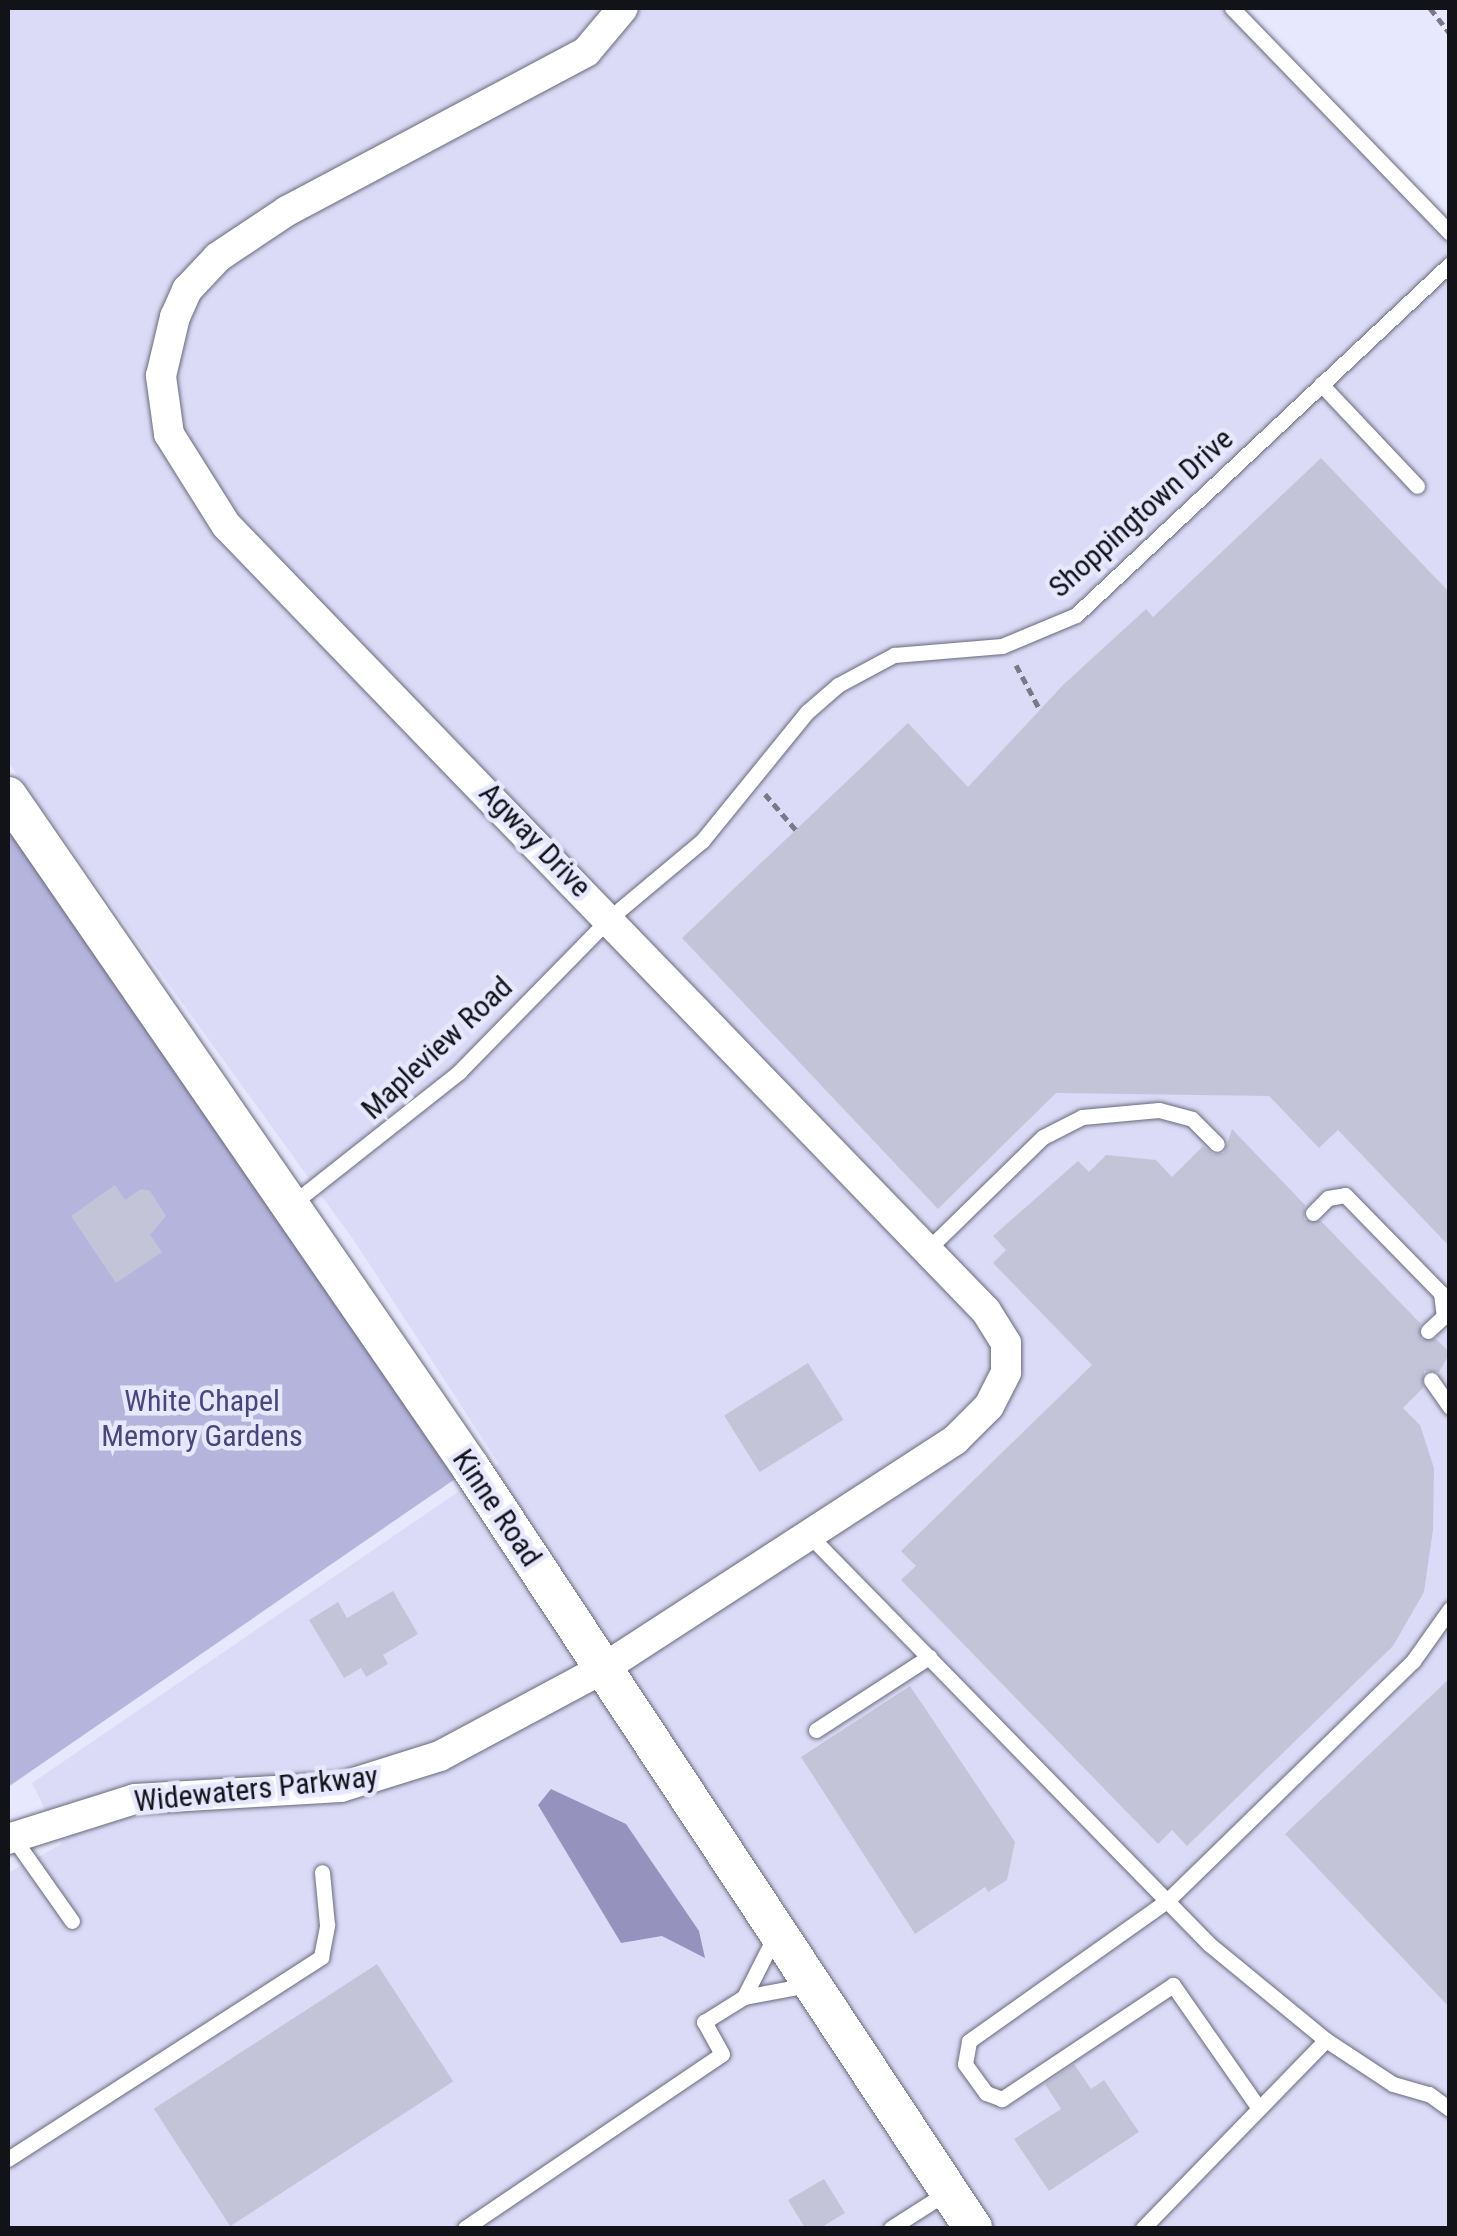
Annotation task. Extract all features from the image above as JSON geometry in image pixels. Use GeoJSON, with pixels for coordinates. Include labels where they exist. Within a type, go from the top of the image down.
{"type":"FeatureCollection","features":[{"type":"Feature","properties":{"kind":"street","name":"Agway Drive"},"geometry":{"type":"LineString","coordinates":[[604,1668],[955,1440],[989,1406],[1002,1380],[1006,1343],[986,1311],[611,917],[226,525],[169,434],[161,376],[186,290],[218,257],[256,228],[405,145],[586,52],[624,8]]}},
{"type":"Feature","properties":{"kind":"street","name":"Kinne Road"},"geometry":{"type":"LineString","coordinates":[[8,796],[604,1668],[973,2228]]}},
{"type":"Feature","properties":{"kind":"street","name":"Widewaters Parkway"},"geometry":{"type":"LineString","coordinates":[[10,1838],[136,1799],[341,1787],[394,1775],[494,1730],[604,1668]]}},
{"type":"Feature","properties":{"kind":"lane"},"geometry":{"type":"LineString","coordinates":[[1232,8],[1450,232]]}},
{"type":"Feature","properties":{"kind":"lane","name":"Shoppingtown Drive"},"geometry":{"type":"LineString","coordinates":[[611,917],[702,841],[806,712],[873,664],[920,650],[1002,646],[1076,615],[1450,264]]}},
{"type":"Feature","properties":{"kind":"lane"},"geometry":{"type":"LineString","coordinates":[[1321,384],[1417,486]]}},
{"type":"Feature","properties":{"kind":"lane","name":"Mapleview Road"},"geometry":{"type":"LineString","coordinates":[[288,1206],[459,1072],[611,917]]}},
{"type":"Feature","properties":{"kind":"lane"},"geometry":{"type":"LineString","coordinates":[[926,1251],[1043,1137],[1082,1117],[1159,1110],[1192,1119],[1216,1144]]}},
{"type":"Feature","properties":{"kind":"lane"},"geometry":{"type":"LineString","coordinates":[[1313,1212],[1328,1198],[1345,1195],[1441,1292],[1444,1316],[1428,1331]]}},
{"type":"Feature","properties":{"kind":"lane"},"geometry":{"type":"LineString","coordinates":[[1431,1380],[1450,1407]]}},
{"type":"Feature","properties":{"kind":"lane"},"geometry":{"type":"LineString","coordinates":[[811,1537],[1167,1900],[1260,1989],[1326,2040],[1393,2084],[1429,2094],[1450,2110]]}},
{"type":"Feature","properties":{"kind":"lane"},"geometry":{"type":"LineString","coordinates":[[1258,2107],[1173,1986],[1002,2098],[986,2094],[965,2064],[968,2041],[1167,1900],[1414,1661],[1440,1631],[1450,1609]]}},
{"type":"Feature","properties":{"kind":"lane"},"geometry":{"type":"LineString","coordinates":[[816,1730],[929,1657]]}},
{"type":"Feature","properties":{"kind":"lane"},"geometry":{"type":"LineString","coordinates":[[10,1838],[72,1921]]}},
{"type":"Feature","properties":{"kind":"lane"},"geometry":{"type":"LineString","coordinates":[[8,2159],[321,1957],[327,1926],[322,1872]]}},
{"type":"Feature","properties":{"kind":"lane"},"geometry":{"type":"LineString","coordinates":[[744,1997],[777,1930]]}},
{"type":"Feature","properties":{"kind":"lane"},"geometry":{"type":"LineString","coordinates":[[464,2228],[722,2054],[704,2022],[744,1997],[812,1984]]}},
{"type":"Feature","properties":{"kind":"lane"},"geometry":{"type":"LineString","coordinates":[[1143,2228],[1326,2040]]}},
{"type":"Feature","properties":{"kind":"lane"},"geometry":{"type":"LineString","coordinates":[[891,2228],[949,2191]]}},
{"type":"Feature","properties":{"kind":"path"},"geometry":{"type":"LineString","coordinates":[[1430,8],[1450,34]]}},
{"type":"Feature","properties":{"kind":"path"},"geometry":{"type":"LineString","coordinates":[[1002,646],[1039,708]]}},
{"type":"Feature","properties":{"kind":"path"},"geometry":{"type":"LineString","coordinates":[[754,780],[796,830]]}},
{"type":"Feature","properties":{"kind":"shaded area"},"geometry":{"type":"Polygon","coordinates":[[[8,8],[1232,8],[1449,233],[1449,2228],[8,2228],[8,1873],[62,1844],[32,1783],[499,1464],[355,1242],[8,762],[8,8]]]}},
{"type":"Feature","properties":{"kind":"shaded area"},"geometry":{"type":"Polygon","coordinates":[[[551,1789],[626,1824],[699,1931],[705,1958],[662,1936],[621,1943],[538,1805],[551,1789]]]}},
{"type":"Feature","properties":{"kind":"green space","name":"White Chapel Memory Gardens"},"geometry":{"type":"Polygon","coordinates":[[[8,796],[471,1468],[8,1787],[8,796]]]}},
{"type":"Feature","properties":{"kind":"building"},"geometry":{"type":"Polygon","coordinates":[[[1321,458],[1450,593],[1450,1247],[1338,1130],[1319,1148],[1269,1096],[1056,1093],[938,1209],[682,938],[908,723],[968,787],[1063,685],[1146,609],[1153,617],[1321,458]]]}},
{"type":"Feature","properties":{"kind":"building"},"geometry":{"type":"Polygon","coordinates":[[[1232,1129],[1305,1205],[1304,1220],[1321,1221],[1420,1323],[1421,1339],[1436,1339],[1450,1353],[1439,1372],[1424,1371],[1423,1388],[1403,1408],[1420,1425],[1434,1468],[1433,1530],[1424,1592],[1393,1646],[1187,1846],[1172,1830],[1158,1844],[901,1580],[916,1566],[901,1551],[1092,1365],[993,1263],[1006,1250],[993,1236],[1078,1161],[1089,1172],[1106,1155],[1156,1160],[1172,1177],[1203,1146],[1213,1154],[1224,1153],[1232,1129]]]}},
{"type":"Feature","properties":{"kind":"building"},"geometry":{"type":"Polygon","coordinates":[[[115,1185],[125,1200],[141,1189],[150,1191],[166,1216],[150,1235],[162,1252],[116,1283],[71,1216],[115,1185]]]}},
{"type":"Feature","properties":{"kind":"building"},"geometry":{"type":"Polygon","coordinates":[[[808,1363],[844,1420],[760,1472],[724,1415],[808,1363]]]}},
{"type":"Feature","properties":{"kind":"building"},"geometry":{"type":"Polygon","coordinates":[[[393,1591],[418,1634],[383,1655],[388,1664],[366,1677],[361,1668],[344,1678],[309,1620],[338,1602],[347,1618],[393,1591]]]}},
{"type":"Feature","properties":{"kind":"building"},"geometry":{"type":"Polygon","coordinates":[[[1450,1678],[1450,2008],[1285,1834],[1450,1678]]]}},
{"type":"Feature","properties":{"kind":"building"},"geometry":{"type":"Polygon","coordinates":[[[910,1686],[1015,1842],[1007,1880],[988,1892],[985,1887],[915,1934],[801,1757],[910,1686]]]}},
{"type":"Feature","properties":{"kind":"building"},"geometry":{"type":"Polygon","coordinates":[[[377,1964],[453,2081],[230,2226],[154,2109],[377,1964]]]}},
{"type":"Feature","properties":{"kind":"building"},"geometry":{"type":"Polygon","coordinates":[[[1074,2064],[1091,2089],[1104,2080],[1139,2132],[1049,2191],[1014,2139],[1061,2109],[1045,2084],[1074,2064]]]}},
{"type":"Feature","properties":{"kind":"building"},"geometry":{"type":"Polygon","coordinates":[[[824,2179],[845,2213],[820,2228],[805,2228],[788,2200],[824,2179]]]}}]}
